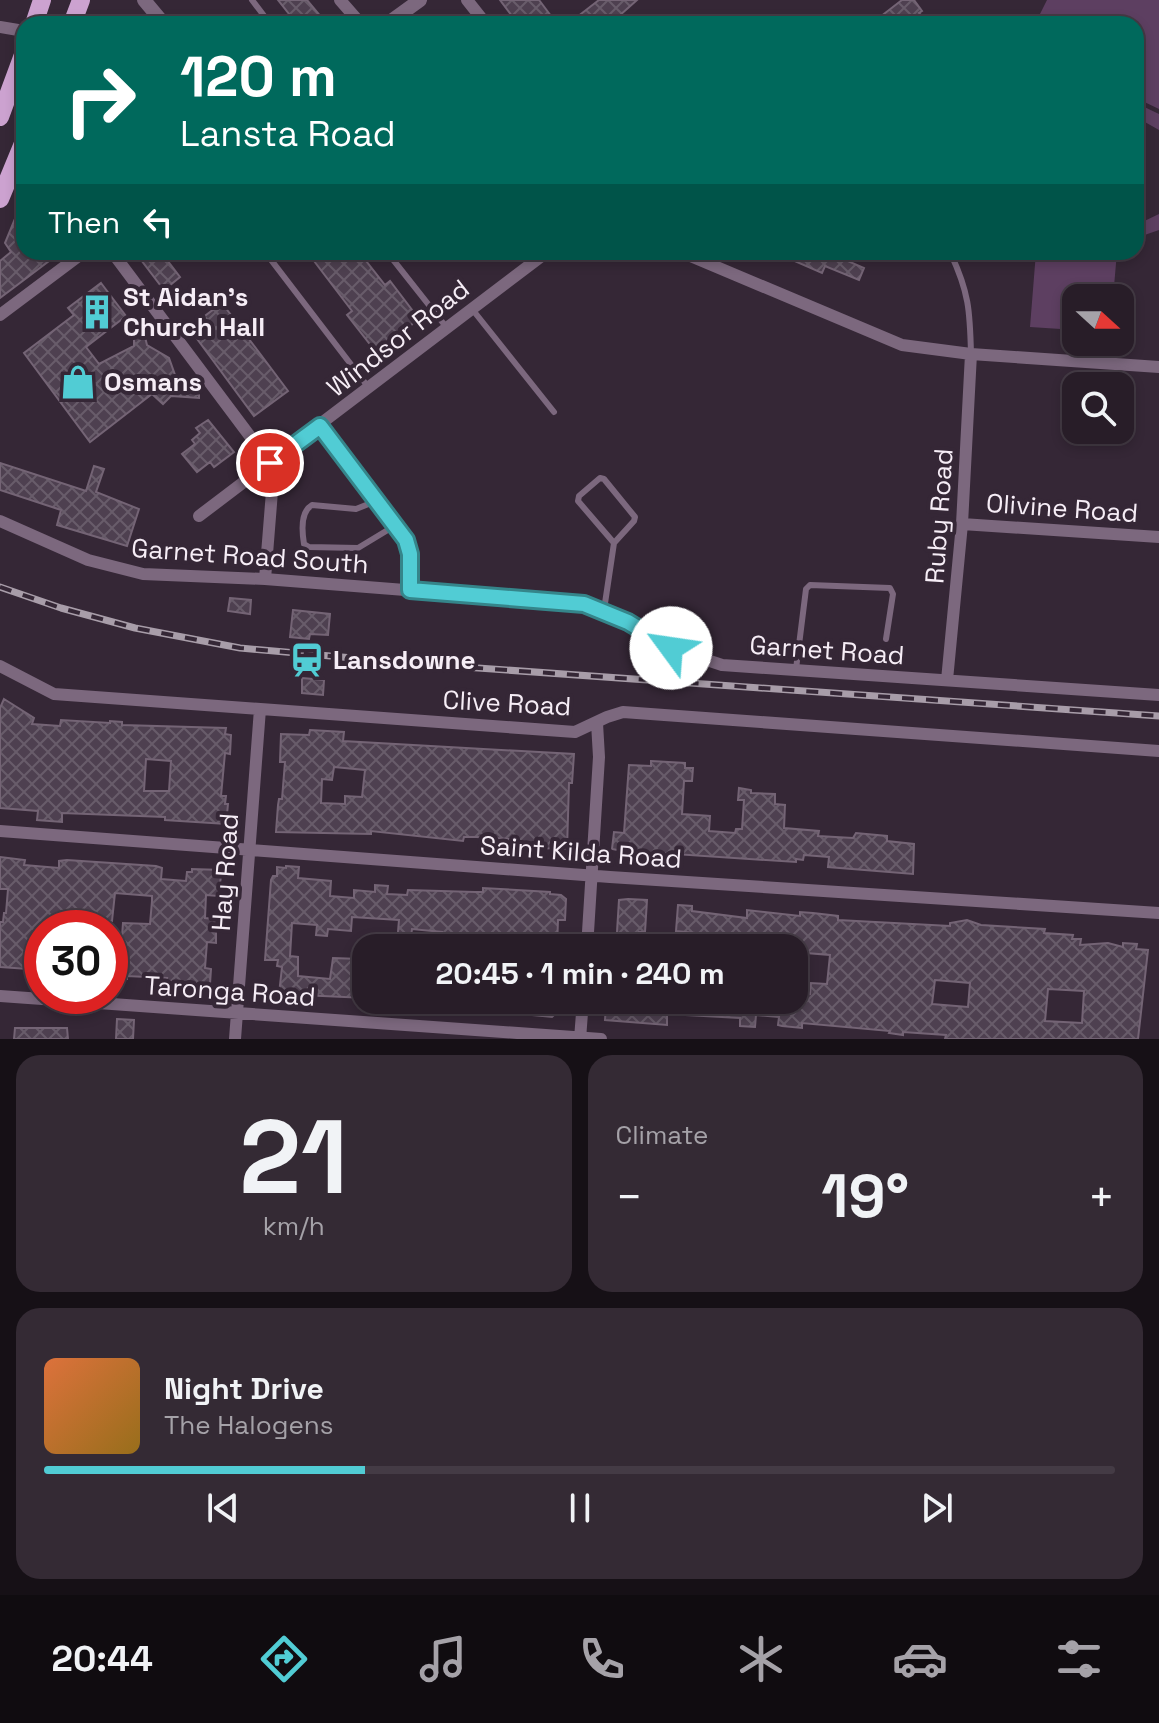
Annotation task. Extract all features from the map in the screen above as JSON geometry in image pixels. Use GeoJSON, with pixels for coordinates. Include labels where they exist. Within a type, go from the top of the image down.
{"type":"FeatureCollection","features":[{"type":"Feature","properties":{"kind":"main road"},"geometry":{"type":"LineString","coordinates":[[0,117],[16,74]]}},
{"type":"Feature","properties":{"kind":"main road"},"geometry":{"type":"LineString","coordinates":[[0,199],[16,162]]}},
{"type":"Feature","properties":{"kind":"street"},"geometry":{"type":"LineString","coordinates":[[340,0],[354,16]]}},
{"type":"Feature","properties":{"kind":"street"},"geometry":{"type":"LineString","coordinates":[[398,16],[420,0]]}},
{"type":"Feature","properties":{"kind":"street"},"geometry":{"type":"LineString","coordinates":[[467,0],[480,16]]}},
{"type":"Feature","properties":{"kind":"street"},"geometry":{"type":"LineString","coordinates":[[0,315],[73,260]]}},
{"type":"Feature","properties":{"kind":"street"},"geometry":{"type":"LineString","coordinates":[[118,260],[270,463],[273,479],[265,579]]}},
{"type":"Feature","properties":{"kind":"street","name":"Windsor Road"},"geometry":{"type":"LineString","coordinates":[[199,516],[536,260]]}},
{"type":"Feature","properties":{"kind":"street"},"geometry":{"type":"LineString","coordinates":[[700,260],[902,345],[971,354],[1159,367]]}},
{"type":"Feature","properties":{"kind":"street","name":"Ruby Road"},"geometry":{"type":"LineString","coordinates":[[947,680],[962,524],[971,354]]}},
{"type":"Feature","properties":{"kind":"street"},"geometry":{"type":"LineString","coordinates":[[320,426],[396,525],[408,546],[410,590]]}},
{"type":"Feature","properties":{"kind":"street","name":"Garnet Road South"},"geometry":{"type":"LineString","coordinates":[[0,521],[88,560],[158,576],[265,579],[410,590]]}},
{"type":"Feature","properties":{"kind":"street","name":"Olivine Road"},"geometry":{"type":"LineString","coordinates":[[962,524],[1159,537]]}},
{"type":"Feature","properties":{"kind":"street","name":"Garnet Road"},"geometry":{"type":"LineString","coordinates":[[410,590],[584,604],[604,610],[671,648],[722,665],[1159,695]]}},
{"type":"Feature","properties":{"kind":"street","name":"Clive Road"},"geometry":{"type":"LineString","coordinates":[[0,666],[54,694],[575,732],[623,712],[1159,751]]}},
{"type":"Feature","properties":{"kind":"street","name":"Hay Road"},"geometry":{"type":"LineString","coordinates":[[235,1039],[260,709]]}},
{"type":"Feature","properties":{"kind":"street"},"geometry":{"type":"LineString","coordinates":[[588,934],[599,757],[597,723]]}},
{"type":"Feature","properties":{"kind":"street","name":"Saint Kilda Road"},"geometry":{"type":"LineString","coordinates":[[0,831],[1159,913]]}},
{"type":"Feature","properties":{"kind":"street","name":"Taronga Road"},"geometry":{"type":"LineString","coordinates":[[0,996],[601,1039]]}},
{"type":"Feature","properties":{"kind":"street"},"geometry":{"type":"LineString","coordinates":[[580,1038],[582,1014]]}},
{"type":"Feature","properties":{"kind":"lane"},"geometry":{"type":"LineString","coordinates":[[252,0],[264,16]]}},
{"type":"Feature","properties":{"kind":"lane"},"geometry":{"type":"LineString","coordinates":[[271,260],[369,388]]}},
{"type":"Feature","properties":{"kind":"lane"},"geometry":{"type":"LineString","coordinates":[[393,260],[447,328]]}},
{"type":"Feature","properties":{"kind":"lane"},"geometry":{"type":"LineString","coordinates":[[954,260],[970,307],[971,354]]}},
{"type":"Feature","properties":{"kind":"lane"},"geometry":{"type":"LineString","coordinates":[[472,309],[554,412]]}},
{"type":"Feature","properties":{"kind":"lane"},"geometry":{"type":"LineString","coordinates":[[604,610],[614,543],[635,517],[600,478],[579,496],[578,501],[614,543]]}},
{"type":"Feature","properties":{"kind":"lane"},"geometry":{"type":"LineString","coordinates":[[378,501],[356,509],[312,505],[304,513],[304,544],[309,547],[358,548],[396,525]]}},
{"type":"Feature","properties":{"kind":"lane"},"geometry":{"type":"LineString","coordinates":[[796,669],[806,589],[810,585],[890,588],[893,594],[886,639]]}},
{"type":"Feature","properties":{"kind":"shaded area"},"geometry":{"type":"Polygon","coordinates":[[[1047,0],[1159,0],[1159,109],[1144,102],[1144,16],[1039,16],[1047,0]]]}},
{"type":"Feature","properties":{"kind":"shaded area"},"geometry":{"type":"Polygon","coordinates":[[[1144,107],[1159,114],[1159,130],[1144,122],[1144,107]]]}},
{"type":"Feature","properties":{"kind":"shaded area"},"geometry":{"type":"Polygon","coordinates":[[[1159,214],[1159,230],[1144,235],[1144,221],[1159,214]]]}},
{"type":"Feature","properties":{"kind":"shaded area"},"geometry":{"type":"Polygon","coordinates":[[[1035,260],[1116,260],[1114,284],[1062,284],[1062,329],[1030,327],[1035,260]]]}},
{"type":"Feature","properties":{"kind":"building"},"geometry":{"type":"Polygon","coordinates":[[[278,0],[307,0],[320,16],[291,16],[278,0]]]}},
{"type":"Feature","properties":{"kind":"building"},"geometry":{"type":"Polygon","coordinates":[[[500,0],[539,0],[551,16],[512,16],[500,0]]]}},
{"type":"Feature","properties":{"kind":"building"},"geometry":{"type":"Polygon","coordinates":[[[599,0],[637,0],[619,16],[578,16],[599,0]]]}},
{"type":"Feature","properties":{"kind":"building"},"geometry":{"type":"Polygon","coordinates":[[[902,0],[914,0],[922,11],[919,13],[922,16],[881,16],[902,0]]]}},
{"type":"Feature","properties":{"kind":"building"},"geometry":{"type":"Polygon","coordinates":[[[16,216],[16,260],[50,260],[0,298],[0,261],[11,252],[5,243],[16,216]]]}},
{"type":"Feature","properties":{"kind":"building"},"geometry":{"type":"Polygon","coordinates":[[[141,260],[167,260],[180,277],[164,290],[141,260]]]}},
{"type":"Feature","properties":{"kind":"building"},"geometry":{"type":"Polygon","coordinates":[[[313,260],[365,260],[385,285],[390,281],[419,319],[376,352],[347,315],[352,311],[313,260]]]}},
{"type":"Feature","properties":{"kind":"building"},"geometry":{"type":"Polygon","coordinates":[[[792,260],[846,260],[864,268],[859,280],[825,266],[822,273],[792,260]]]}},
{"type":"Feature","properties":{"kind":"building"},"geometry":{"type":"Polygon","coordinates":[[[101,283],[126,316],[86,347],[99,364],[134,346],[134,337],[145,337],[147,345],[169,358],[175,386],[199,395],[199,398],[171,396],[163,404],[152,394],[90,442],[24,353],[74,315],[68,308],[101,283]]]}},
{"type":"Feature","properties":{"kind":"building"},"geometry":{"type":"Polygon","coordinates":[[[222,303],[288,391],[254,416],[189,328],[222,303]]]}},
{"type":"Feature","properties":{"kind":"building"},"geometry":{"type":"Polygon","coordinates":[[[208,420],[234,452],[214,467],[210,462],[197,472],[182,454],[195,444],[192,440],[200,433],[196,428],[208,420]]]}},
{"type":"Feature","properties":{"kind":"building"},"geometry":{"type":"Polygon","coordinates":[[[0,463],[86,491],[94,466],[104,469],[96,492],[139,509],[127,546],[57,525],[61,510],[0,490],[0,463]]]}},
{"type":"Feature","properties":{"kind":"building"},"geometry":{"type":"Polygon","coordinates":[[[230,598],[251,600],[250,614],[228,611],[230,598]]]}},
{"type":"Feature","properties":{"kind":"building"},"geometry":{"type":"Polygon","coordinates":[[[293,610],[330,614],[328,635],[310,634],[309,639],[290,637],[293,610]]]}},
{"type":"Feature","properties":{"kind":"building"},"geometry":{"type":"Polygon","coordinates":[[[302,678],[324,680],[323,695],[302,693],[302,678]]]}},
{"type":"Feature","properties":{"kind":"building"},"geometry":{"type":"Polygon","coordinates":[[[4,699],[34,718],[32,724],[60,726],[61,720],[110,721],[122,722],[122,725],[226,728],[225,734],[231,735],[230,754],[225,753],[221,796],[226,796],[225,804],[228,804],[226,824],[165,820],[165,817],[62,813],[62,822],[37,820],[38,811],[0,808],[0,708],[4,699]],[[146,759],[144,791],[169,791],[171,761],[146,759]]]}},
{"type":"Feature","properties":{"kind":"building"},"geometry":{"type":"Polygon","coordinates":[[[310,730],[344,732],[343,741],[574,754],[572,783],[569,783],[567,849],[508,847],[509,839],[476,837],[464,837],[463,841],[371,831],[371,834],[276,832],[285,762],[280,762],[281,734],[309,735],[310,730]],[[334,767],[332,780],[322,779],[321,803],[345,804],[345,796],[362,797],[365,770],[334,767]]]}},
{"type":"Feature","properties":{"kind":"building"},"geometry":{"type":"Polygon","coordinates":[[[651,761],[685,763],[685,768],[693,768],[692,781],[684,781],[682,814],[710,816],[709,831],[735,833],[736,829],[742,829],[744,800],[738,800],[739,788],[751,790],[751,793],[775,794],[775,804],[785,805],[784,828],[819,831],[818,836],[853,838],[856,833],[887,836],[887,841],[914,844],[913,874],[828,867],[829,857],[804,855],[803,860],[796,859],[796,862],[660,853],[660,858],[612,849],[614,832],[624,833],[629,765],[651,766],[651,761]]]}},
{"type":"Feature","properties":{"kind":"building"},"geometry":{"type":"Polygon","coordinates":[[[0,857],[25,860],[24,865],[59,868],[59,861],[67,860],[156,866],[162,868],[161,879],[186,881],[187,872],[192,872],[192,869],[222,870],[218,896],[206,895],[205,918],[215,919],[213,932],[216,932],[216,943],[207,942],[205,968],[211,969],[210,984],[172,985],[172,981],[166,981],[167,978],[128,976],[128,923],[150,924],[152,896],[115,893],[113,910],[24,910],[24,969],[0,967],[0,922],[3,922],[6,913],[8,889],[0,889],[0,857]]]}},
{"type":"Feature","properties":{"kind":"building"},"geometry":{"type":"Polygon","coordinates":[[[277,867],[299,867],[298,878],[331,881],[330,896],[354,898],[354,890],[375,892],[375,885],[388,886],[387,894],[407,895],[408,890],[483,892],[483,888],[550,892],[566,899],[565,920],[558,920],[558,934],[442,934],[412,929],[411,934],[398,934],[399,920],[352,917],[351,931],[328,929],[327,936],[316,935],[317,925],[292,923],[290,956],[298,957],[298,976],[330,979],[333,958],[352,959],[352,997],[279,994],[282,967],[277,966],[278,960],[265,960],[271,880],[277,876],[277,867]]]}},
{"type":"Feature","properties":{"kind":"building"},"geometry":{"type":"Polygon","coordinates":[[[619,900],[647,900],[645,932],[617,934],[619,900]]]}},
{"type":"Feature","properties":{"kind":"building"},"geometry":{"type":"Polygon","coordinates":[[[678,905],[692,906],[692,911],[747,918],[747,910],[800,916],[800,912],[813,913],[838,916],[838,920],[950,926],[950,923],[967,920],[981,925],[1045,929],[1044,933],[1073,935],[1072,939],[1081,939],[1080,945],[1108,943],[1123,947],[1123,943],[1137,944],[1136,949],[1148,950],[1138,1039],[945,1039],[946,1035],[903,1032],[903,1035],[890,1031],[802,1023],[802,1028],[782,1026],[778,1025],[779,1017],[756,1015],[755,1027],[740,1026],[740,1018],[667,1014],[808,1014],[811,983],[827,984],[830,955],[808,953],[808,934],[676,931],[678,905]],[[935,980],[932,1004],[968,1007],[970,983],[935,980]],[[1048,989],[1045,1021],[1082,1023],[1084,991],[1048,989]]]}},
{"type":"Feature","properties":{"kind":"building"},"geometry":{"type":"Polygon","coordinates":[[[533,1014],[555,1014],[552,1017],[533,1014]]]}},
{"type":"Feature","properties":{"kind":"building"},"geometry":{"type":"Polygon","coordinates":[[[605,1014],[667,1014],[667,1025],[605,1020],[605,1014]]]}},
{"type":"Feature","properties":{"kind":"building"},"geometry":{"type":"Polygon","coordinates":[[[117,1019],[134,1020],[133,1039],[116,1039],[117,1019]]]}},
{"type":"Feature","properties":{"kind":"building"},"geometry":{"type":"Polygon","coordinates":[[[15,1028],[67,1028],[68,1039],[14,1039],[15,1028]]]}},
{"type":"Feature","properties":{"kind":"railway"},"geometry":{"type":"LineString","coordinates":[[0,587],[135,628],[240,648],[421,664],[1159,716]]}},
{"type":"Feature","properties":{"kind":"place","name":"St Aidan's Church Hall"},"geometry":{"type":"Point","coordinates":[97,312]}},
{"type":"Feature","properties":{"kind":"place","name":"Osmans"},"geometry":{"type":"Point","coordinates":[78,382]}},
{"type":"Feature","properties":{"kind":"place","name":"Lansdowne"},"geometry":{"type":"Point","coordinates":[307,660]}},
{"type":"Feature","properties":{"kind":"route"},"geometry":{"type":"LineString","coordinates":[[270,463],[320,426],[403,534],[410,554],[410,590],[584,604],[628,622],[671,648]]}}]}
